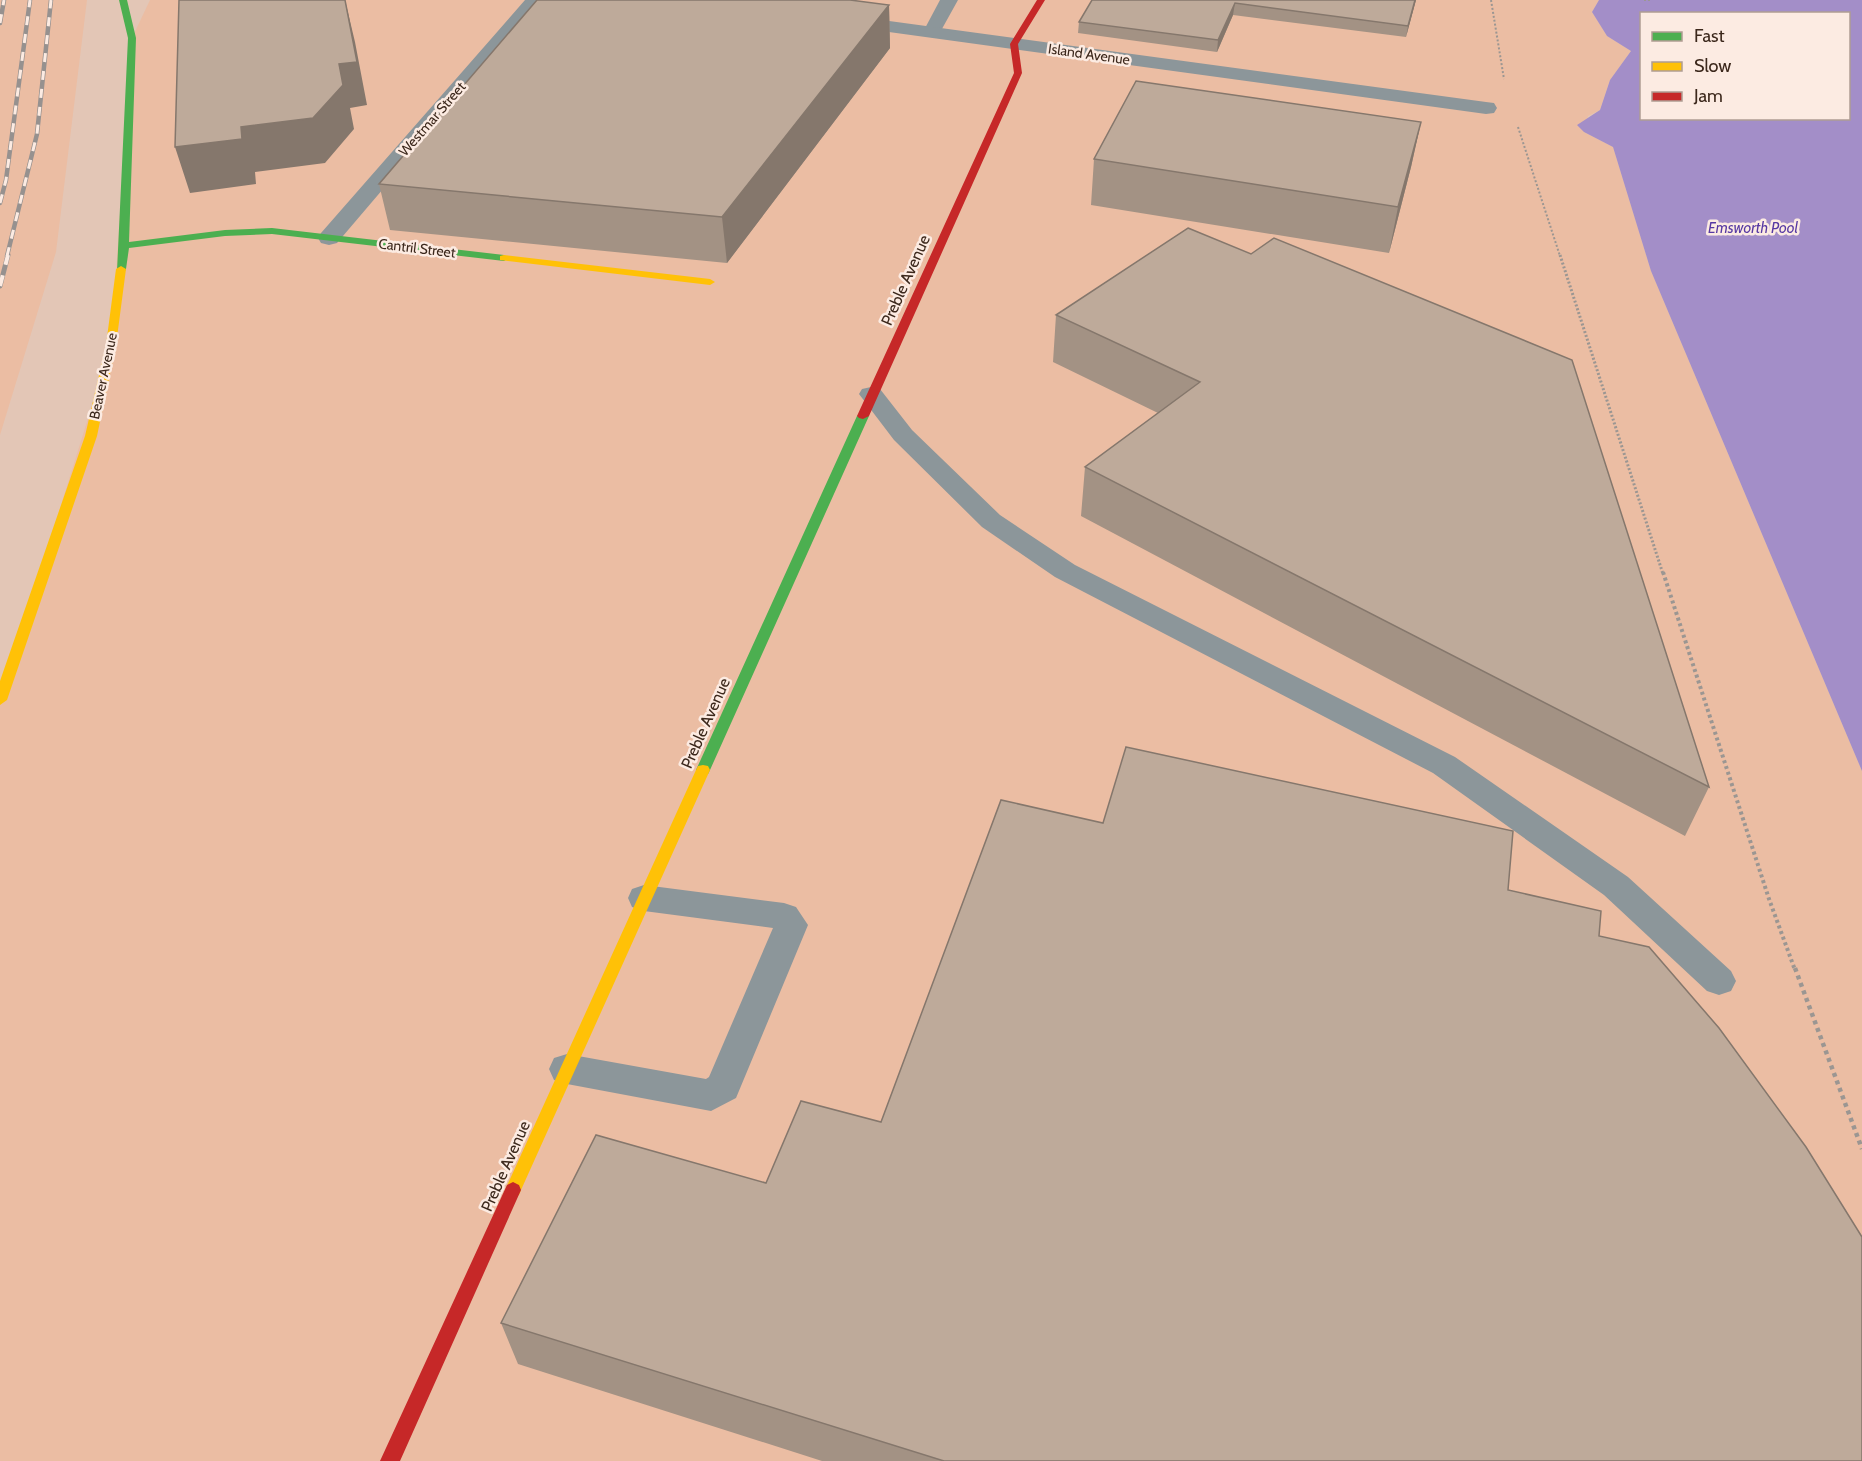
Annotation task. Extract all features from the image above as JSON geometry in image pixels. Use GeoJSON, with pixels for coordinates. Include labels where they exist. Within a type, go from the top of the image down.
{"type":"FeatureCollection","features":[{"type":"Feature","properties":{"kind":"street","name":"Beaver Avenue"},"geometry":{"type":"LineString","coordinates":[[0,700],[91,436],[111,345],[124,246],[132,38],[123,0]]}},
{"type":"Feature","properties":{"kind":"street"},"geometry":{"type":"LineString","coordinates":[[1014,44],[1041,0]]}},
{"type":"Feature","properties":{"kind":"street","name":"Beaver Avenue"},"geometry":{"type":"LineString","coordinates":[[132,38],[141,19]]}},
{"type":"Feature","properties":{"kind":"street","name":"Island Avenue"},"geometry":{"type":"LineString","coordinates":[[829,19],[1486,108]]}},
{"type":"Feature","properties":{"kind":"street","name":"Preble Avenue"},"geometry":{"type":"LineString","coordinates":[[390,1461],[1018,73],[1014,44]]}},
{"type":"Feature","properties":{"kind":"street","name":"Cantril Street"},"geometry":{"type":"LineString","coordinates":[[124,246],[225,232],[272,231],[711,282]]}},
{"type":"Feature","properties":{"kind":"lane","name":"Westmar Street"},"geometry":{"type":"LineString","coordinates":[[329,238],[535,0]]}},
{"type":"Feature","properties":{"kind":"lane"},"geometry":{"type":"LineString","coordinates":[[932,32],[949,0]]}},
{"type":"Feature","properties":{"kind":"lane"},"geometry":{"type":"LineString","coordinates":[[872,394],[903,435],[991,520],[1065,571],[1444,765],[1616,886],[1719,981]]}},
{"type":"Feature","properties":{"kind":"lane"},"geometry":{"type":"LineString","coordinates":[[567,1069],[711,1095],[723,1088],[791,925],[784,916],[644,898]]}},
{"type":"Feature","properties":{"kind":"path"},"geometry":{"type":"LineString","coordinates":[[1491,0],[1505,83]]}},
{"type":"Feature","properties":{"kind":"path"},"geometry":{"type":"LineString","coordinates":[[1644,0],[1651,0]]}},
{"type":"Feature","properties":{"kind":"path"},"geometry":{"type":"LineString","coordinates":[[1517,125],[1769,898],[1862,1149]]}},
{"type":"Feature","properties":{"kind":"shaded area"},"geometry":{"type":"Polygon","coordinates":[[[0,0],[87,0],[56,252],[0,435],[0,0]]]}},
{"type":"Feature","properties":{"kind":"shaded area"},"geometry":{"type":"Polygon","coordinates":[[[150,0],[1599,0],[1592,12],[1607,36],[1631,51],[1610,80],[1600,110],[1588,116],[1584,132],[1613,147],[1651,271],[1862,771],[1862,1461],[0,1461],[0,700],[111,345],[132,38],[150,0]]]}},
{"type":"Feature","properties":{"kind":"water","name":"Emsworth Pool"},"geometry":{"type":"Polygon","coordinates":[[[1599,0],[1862,0],[1862,771],[1651,271],[1613,147],[1584,132],[1577,125],[1600,110],[1610,80],[1631,51],[1607,36],[1592,12],[1599,0]]]}},
{"type":"Feature","properties":{"kind":"building"},"geometry":{"type":"Polygon","coordinates":[[[179,0],[345,0],[357,62],[339,64],[343,85],[313,118],[241,127],[242,139],[175,147],[179,0]]]}},
{"type":"Feature","properties":{"kind":"building"},"geometry":{"type":"Polygon","coordinates":[[[537,0],[850,0],[889,5],[722,217],[379,184],[537,0]]]}},
{"type":"Feature","properties":{"kind":"building"},"geometry":{"type":"Polygon","coordinates":[[[1092,0],[1415,0],[1408,26],[1235,3],[1218,40],[1079,22],[1092,0]]]}},
{"type":"Feature","properties":{"kind":"building"},"geometry":{"type":"Polygon","coordinates":[[[1136,81],[1421,122],[1398,207],[1094,159],[1136,81]]]}},
{"type":"Feature","properties":{"kind":"building"},"geometry":{"type":"Polygon","coordinates":[[[1188,228],[1251,254],[1274,238],[1572,360],[1709,787],[1085,467],[1200,382],[1056,315],[1188,228]]]}},
{"type":"Feature","properties":{"kind":"building"},"geometry":{"type":"Polygon","coordinates":[[[1126,747],[1513,831],[1508,890],[1601,911],[1599,936],[1649,947],[1719,1028],[1806,1147],[1862,1237],[1862,1461],[944,1461],[501,1323],[596,1135],[766,1183],[801,1101],[881,1122],[1001,800],[1103,823],[1126,747]]]}},
{"type":"Feature","properties":{"kind":"railway"},"geometry":{"type":"LineString","coordinates":[[0,23],[4,0]]}},
{"type":"Feature","properties":{"kind":"railway"},"geometry":{"type":"LineString","coordinates":[[0,203],[6,180],[30,0]]}},
{"type":"Feature","properties":{"kind":"railway"},"geometry":{"type":"LineString","coordinates":[[7,256],[37,134],[51,0]]}},
{"type":"Feature","properties":{"kind":"railway"},"geometry":{"type":"LineString","coordinates":[[0,286],[8,255]]}},
{"type":"Feature","properties":{"kind":"traffic: fast"},"geometry":{"type":"LineString","coordinates":[[121,269],[124,246],[132,38],[123,0]]}},
{"type":"Feature","properties":{"kind":"traffic: fast"},"geometry":{"type":"LineString","coordinates":[[124,246],[225,233],[272,231],[504,258]]}},
{"type":"Feature","properties":{"kind":"traffic: fast"},"geometry":{"type":"LineString","coordinates":[[703,770],[863,416]]}},
{"type":"Feature","properties":{"kind":"traffic: slow"},"geometry":{"type":"LineString","coordinates":[[504,258],[710,282]]}},
{"type":"Feature","properties":{"kind":"traffic: slow"},"geometry":{"type":"LineString","coordinates":[[0,700],[91,436],[111,345],[121,269]]}},
{"type":"Feature","properties":{"kind":"traffic: slow"},"geometry":{"type":"LineString","coordinates":[[513,1190],[703,770]]}},
{"type":"Feature","properties":{"kind":"traffic: jam"},"geometry":{"type":"LineString","coordinates":[[863,416],[1018,73],[1014,44],[1041,0]]}},
{"type":"Feature","properties":{"kind":"traffic: jam"},"geometry":{"type":"LineString","coordinates":[[390,1461],[513,1190]]}}]}
